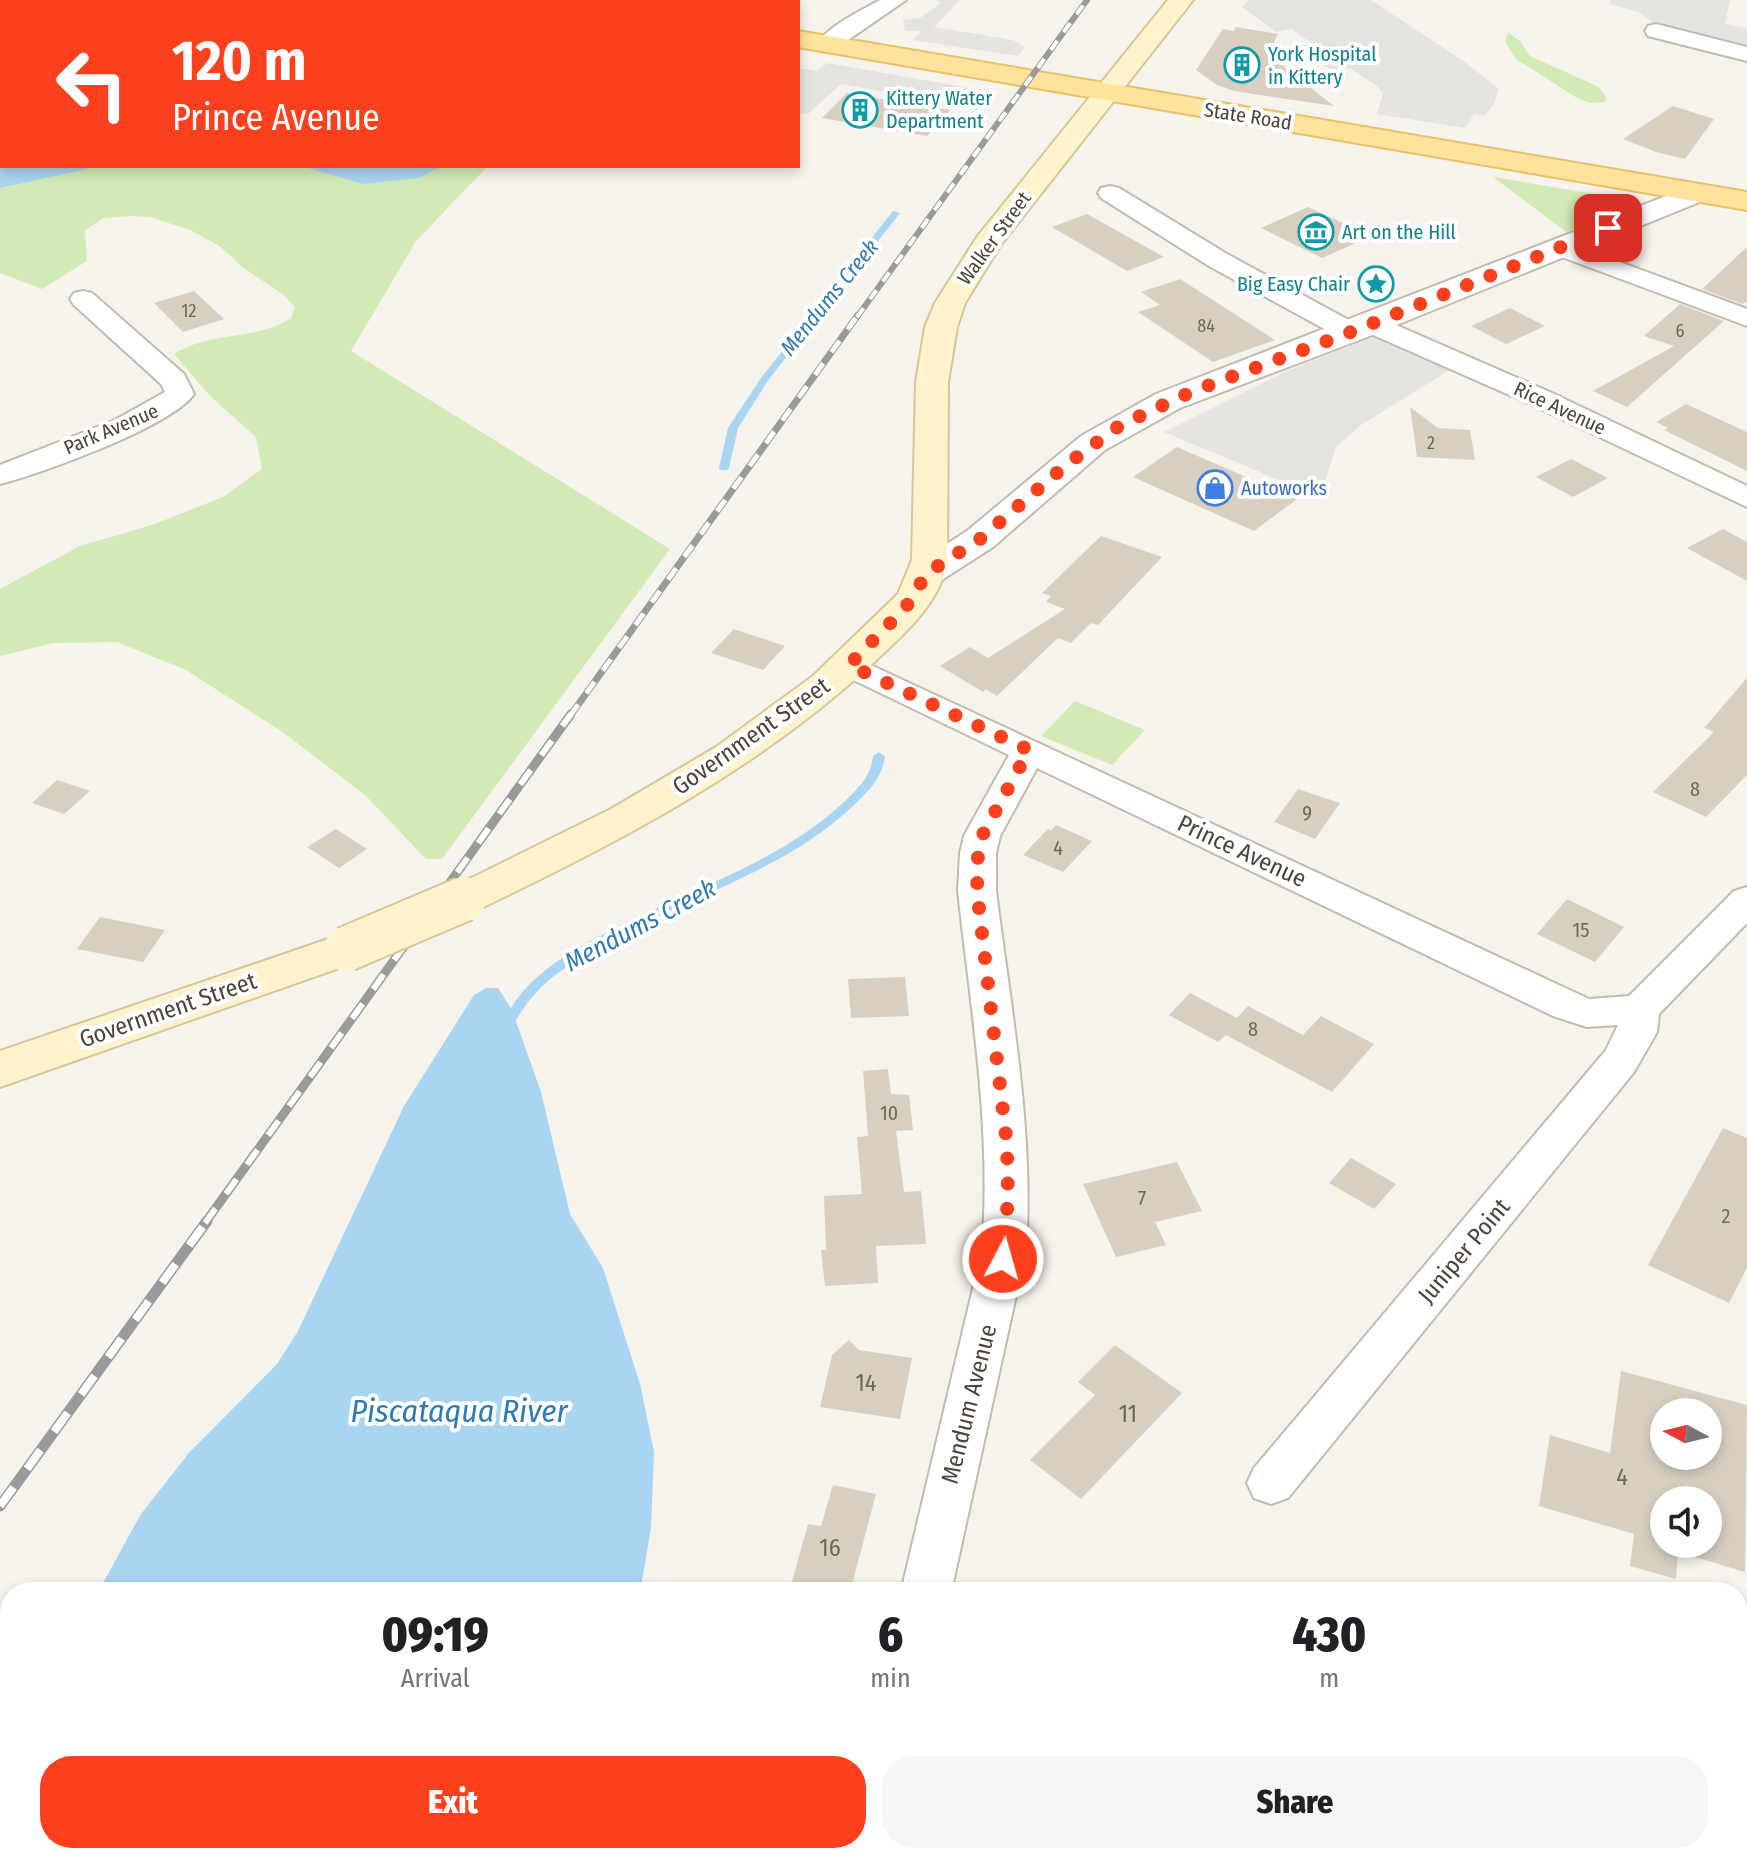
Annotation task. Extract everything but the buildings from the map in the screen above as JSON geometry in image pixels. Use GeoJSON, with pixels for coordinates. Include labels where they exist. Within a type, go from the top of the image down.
{"type":"FeatureCollection","features":[{"type":"Feature","properties":{"kind":"main road","name":"Walker Street"},"geometry":{"type":"LineString","coordinates":[[927,573],[932,506],[932,382],[941,327],[960,282],[1105,92],[1181,0]]}},
{"type":"Feature","properties":{"kind":"main road","name":"State Road"},"geometry":{"type":"LineString","coordinates":[[800,39],[1747,201]]}},
{"type":"Feature","properties":{"kind":"main road","name":"Government Street"},"geometry":{"type":"LineString","coordinates":[[1697,193],[1747,172]]}},
{"type":"Feature","properties":{"kind":"main road","name":"Government Street"},"geometry":{"type":"LineString","coordinates":[[0,1070],[57,1047],[346,949],[464,899],[629,817],[693,781],[772,727],[849,665],[906,607],[927,573]]}},
{"type":"Feature","properties":{"kind":"street"},"geometry":{"type":"LineString","coordinates":[[827,44],[850,26],[895,0]]}},
{"type":"Feature","properties":{"kind":"street"},"geometry":{"type":"LineString","coordinates":[[1656,31],[1747,54]]}},
{"type":"Feature","properties":{"kind":"street","name":"Rice Avenue"},"geometry":{"type":"LineString","coordinates":[[1110,193],[1218,260],[1360,328],[1542,399],[1747,498]]}},
{"type":"Feature","properties":{"kind":"street","name":"Government Street"},"geometry":{"type":"LineString","coordinates":[[927,573],[980,539],[1066,465],[1119,426],[1191,392],[1697,193]]}},
{"type":"Feature","properties":{"kind":"street"},"geometry":{"type":"LineString","coordinates":[[1560,248],[1747,318]]}},
{"type":"Feature","properties":{"kind":"street","name":"Park Avenue"},"geometry":{"type":"LineString","coordinates":[[0,475],[144,417],[172,403],[180,394],[174,380],[83,299]]}},
{"type":"Feature","properties":{"kind":"street","name":"Prince Avenue"},"geometry":{"type":"LineString","coordinates":[[849,665],[1567,1006],[1587,1013],[1640,1009]]}},
{"type":"Feature","properties":{"kind":"street","name":"Mendum Avenue"},"geometry":{"type":"LineString","coordinates":[[928,1582],[994,1304],[1004,1250],[1007,1211],[1007,1145],[977,891],[978,853],[994,812],[1029,750]]}},
{"type":"Feature","properties":{"kind":"street"},"geometry":{"type":"LineString","coordinates":[[1640,1009],[1747,900]]}},
{"type":"Feature","properties":{"kind":"street","name":"Juniper Point"},"geometry":{"type":"LineString","coordinates":[[1271,1483],[1620,1061],[1637,1032],[1640,1009]]}},
{"type":"Feature","properties":{"kind":"green space"},"geometry":{"type":"Polygon","coordinates":[[[1508,33],[1520,41],[1530,56],[1599,87],[1606,97],[1605,102],[1590,103],[1577,98],[1516,59],[1505,42],[1508,33]]]}},
{"type":"Feature","properties":{"kind":"green space"},"geometry":{"type":"Polygon","coordinates":[[[0,168],[486,168],[416,241],[351,351],[670,549],[442,859],[426,859],[365,795],[284,733],[186,670],[117,642],[54,643],[0,656],[0,589],[80,546],[152,525],[223,497],[262,469],[256,437],[210,396],[174,354],[203,342],[277,325],[291,318],[295,307],[284,295],[245,269],[218,245],[190,230],[150,217],[104,218],[85,230],[87,261],[42,289],[0,273],[0,188],[26,182],[0,180],[0,168]]]}},
{"type":"Feature","properties":{"kind":"green space"},"geometry":{"type":"Polygon","coordinates":[[[1493,177],[1617,198],[1637,202],[1566,232],[1493,177]]]}},
{"type":"Feature","properties":{"kind":"green space"},"geometry":{"type":"Polygon","coordinates":[[[1075,701],[1145,730],[1112,765],[1041,736],[1075,701]]]}},
{"type":"Feature","properties":{"kind":"shaded area"},"geometry":{"type":"Polygon","coordinates":[[[936,0],[960,0],[934,27],[1013,40],[1025,47],[1018,56],[913,40],[921,31],[905,31],[903,20],[920,18],[941,3],[936,0]]]}},
{"type":"Feature","properties":{"kind":"shaded area"},"geometry":{"type":"Polygon","coordinates":[[[1249,0],[1371,0],[1466,63],[1499,89],[1494,104],[1485,116],[1474,114],[1465,128],[1377,114],[1383,93],[1378,87],[1350,68],[1332,71],[1297,47],[1311,43],[1291,29],[1276,32],[1242,7],[1249,0]]]}},
{"type":"Feature","properties":{"kind":"shaded area"},"geometry":{"type":"Polygon","coordinates":[[[1611,0],[1730,0],[1725,24],[1747,28],[1747,47],[1659,27],[1638,12],[1609,4],[1611,0]]]}},
{"type":"Feature","properties":{"kind":"shaded area"},"geometry":{"type":"Polygon","coordinates":[[[828,63],[969,88],[954,104],[841,84],[808,114],[800,113],[800,68],[816,71],[828,63]]]}},
{"type":"Feature","properties":{"kind":"shaded area"},"geometry":{"type":"Polygon","coordinates":[[[1376,336],[1450,370],[1361,425],[1336,447],[1320,497],[1164,432],[1291,369],[1376,336]]]}},
{"type":"Feature","properties":{"kind":"water"},"geometry":{"type":"Polygon","coordinates":[[[0,168],[92,168],[0,188],[0,168]]]}},
{"type":"Feature","properties":{"kind":"water"},"geometry":{"type":"Polygon","coordinates":[[[308,168],[438,168],[419,178],[363,184],[308,168]]]}},
{"type":"Feature","properties":{"kind":"water","name":"Piscataqua River"},"geometry":{"type":"Polygon","coordinates":[[[486,988],[498,988],[512,1010],[541,1092],[570,1214],[603,1268],[640,1384],[654,1452],[651,1528],[642,1582],[104,1582],[141,1514],[189,1453],[277,1364],[298,1331],[404,1106],[474,995],[486,988]]]}},
{"type":"Feature","properties":{"kind":"waterway","name":"Mendums Creek"},"geometry":{"type":"LineString","coordinates":[[724,468],[733,428],[765,378],[896,213]]}},
{"type":"Feature","properties":{"kind":"waterway","name":"Mendums Creek"},"geometry":{"type":"LineString","coordinates":[[507,1025],[523,998],[551,972],[590,947],[764,863],[809,836],[867,786],[874,777],[879,756]]}},
{"type":"Feature","properties":{"kind":"railway"},"geometry":{"type":"LineString","coordinates":[[857,317],[1087,0]]}},
{"type":"Feature","properties":{"kind":"railway"},"geometry":{"type":"LineString","coordinates":[[570,716],[858,315]]}},
{"type":"Feature","properties":{"kind":"railway"},"geometry":{"type":"LineString","coordinates":[[205,1223],[571,714]]}},
{"type":"Feature","properties":{"kind":"railway"},"geometry":{"type":"LineString","coordinates":[[0,1506],[207,1221]]}},
{"type":"Feature","properties":{"kind":"place","name":"York Hospital in Kittery"},"geometry":{"type":"Point","coordinates":[1242,65]}},
{"type":"Feature","properties":{"kind":"place","name":"Kittery Water Department"},"geometry":{"type":"Point","coordinates":[860,110]}},
{"type":"Feature","properties":{"kind":"place","name":"Art on the Hill"},"geometry":{"type":"Point","coordinates":[1316,232]}},
{"type":"Feature","properties":{"kind":"place","name":"Big Easy Chair"},"geometry":{"type":"Point","coordinates":[1376,284]}},
{"type":"Feature","properties":{"kind":"place","name":"Autoworks"},"geometry":{"type":"Point","coordinates":[1215,488]}},
{"type":"Feature","properties":{"kind":"route"},"geometry":{"type":"LineString","coordinates":[[1003,1259],[1008,1198],[1007,1145],[977,891],[977,868],[982,836],[1029,750],[849,665],[906,607],[927,573],[980,539],[1093,443],[1119,426],[1168,401],[1351,332],[1608,228]]}}]}
